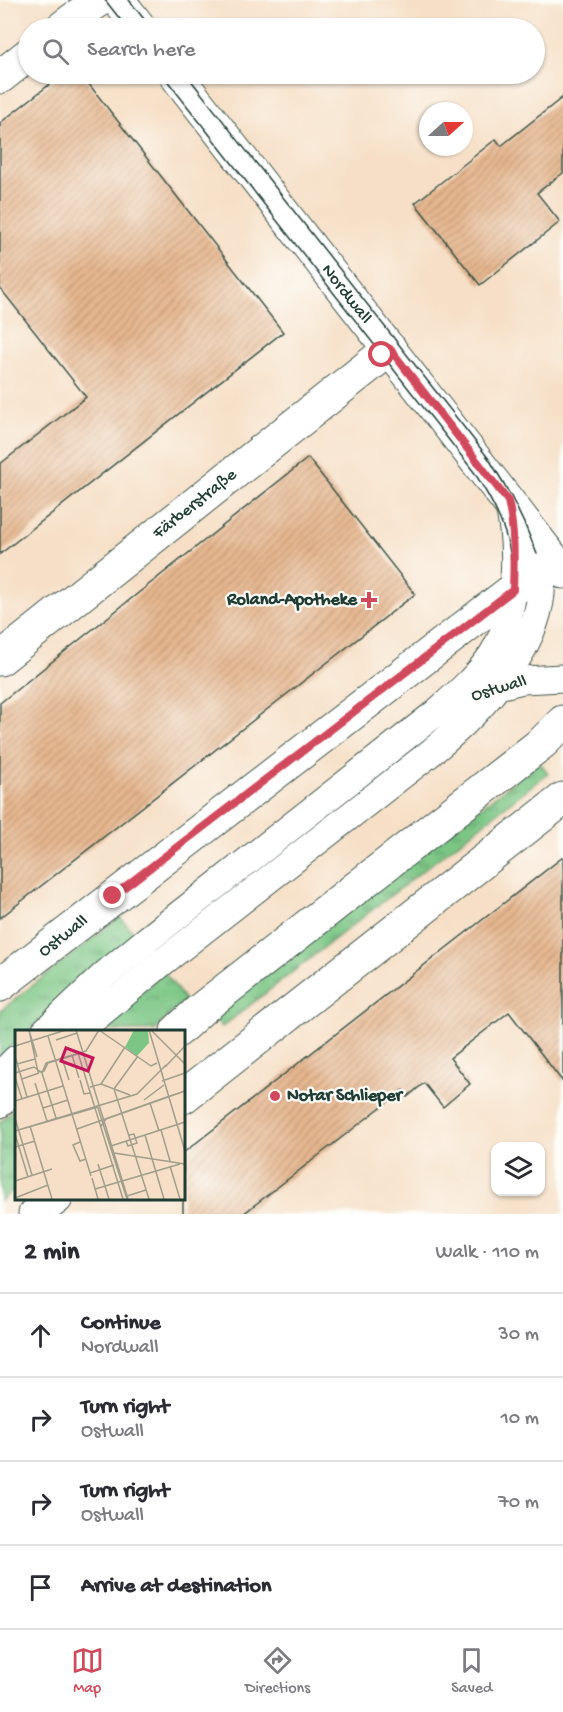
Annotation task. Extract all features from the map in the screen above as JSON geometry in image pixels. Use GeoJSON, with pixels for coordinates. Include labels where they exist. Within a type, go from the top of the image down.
{"type":"FeatureCollection","features":[{"type":"Feature","properties":{"kind":"street"},"geometry":{"type":"LineString","coordinates":[[75,18],[99,0]]}},
{"type":"Feature","properties":{"kind":"street"},"geometry":{"type":"LineString","coordinates":[[118,0],[132,18]]}},
{"type":"Feature","properties":{"kind":"street"},"geometry":{"type":"LineString","coordinates":[[0,77],[18,63]]}},
{"type":"Feature","properties":{"kind":"street","name":"Nordwall"},"geometry":{"type":"LineString","coordinates":[[183,84],[508,501],[537,569]]}},
{"type":"Feature","properties":{"kind":"street","name":"Färberstraße"},"geometry":{"type":"LineString","coordinates":[[0,660],[390,349]]}},
{"type":"Feature","properties":{"kind":"street","name":"Ostwall"},"geometry":{"type":"LineString","coordinates":[[0,985],[537,569]]}},
{"type":"Feature","properties":{"kind":"street"},"geometry":{"type":"LineString","coordinates":[[178,1030],[200,1010],[543,742],[563,722]]}},
{"type":"Feature","properties":{"kind":"street"},"geometry":{"type":"LineString","coordinates":[[184,1096],[563,799]]}},
{"type":"Feature","properties":{"kind":"lane"},"geometry":{"type":"LineString","coordinates":[[80,1030],[164,961],[459,730],[483,706],[531,634],[541,589],[537,569]]}},
{"type":"Feature","properties":{"kind":"lane"},"geometry":{"type":"LineString","coordinates":[[46,1030],[103,976],[148,939],[437,712],[470,683],[493,653],[503,632],[510,608],[537,569]]}},
{"type":"Feature","properties":{"kind":"lane","name":"Ostwall"},"geometry":{"type":"LineString","coordinates":[[437,712],[473,693],[498,685],[523,680],[563,678]]}},
{"type":"Feature","properties":{"kind":"lane"},"geometry":{"type":"LineString","coordinates":[[0,1075],[15,1060]]}},
{"type":"Feature","properties":{"kind":"lane"},"geometry":{"type":"LineString","coordinates":[[0,1104],[15,1090]]}},
{"type":"Feature","properties":{"kind":"green space"},"geometry":{"type":"Polygon","coordinates":[[[539,762],[548,773],[222,1027],[213,1016],[539,762]]]}},
{"type":"Feature","properties":{"kind":"green space"},"geometry":{"type":"Polygon","coordinates":[[[120,917],[137,937],[95,971],[30,1030],[15,1030],[15,1043],[0,1057],[0,1011],[120,917]]]}},
{"type":"Feature","properties":{"kind":"green space"},"geometry":{"type":"Polygon","coordinates":[[[164,972],[185,1000],[155,1030],[99,1030],[164,972]]]}},
{"type":"Feature","properties":{"kind":"green space"},"geometry":{"type":"Polygon","coordinates":[[[15,1108],[15,1188],[0,1201],[0,1122],[15,1108]]]}},
{"type":"Feature","properties":{"kind":"building"},"geometry":{"type":"Polygon","coordinates":[[[50,84],[89,84],[283,332],[0,554],[0,464],[86,397],[0,288],[0,123],[50,84]]]}},
{"type":"Feature","properties":{"kind":"building"},"geometry":{"type":"Polygon","coordinates":[[[563,97],[563,173],[537,193],[560,222],[480,285],[415,203],[496,139],[501,146],[563,97]]]}},
{"type":"Feature","properties":{"kind":"building"},"geometry":{"type":"Polygon","coordinates":[[[308,458],[415,594],[0,918],[0,703],[308,458]]]}},
{"type":"Feature","properties":{"kind":"building"},"geometry":{"type":"Polygon","coordinates":[[[563,857],[563,1082],[509,1012],[450,1058],[470,1084],[443,1107],[424,1083],[407,1097],[403,1090],[243,1214],[183,1214],[184,1152],[563,857]]]}},
{"type":"Feature","properties":{"kind":"tram line"},"geometry":{"type":"LineString","coordinates":[[105,0],[119,18]]}},
{"type":"Feature","properties":{"kind":"tram line"},"geometry":{"type":"LineString","coordinates":[[129,0],[143,18]]}},
{"type":"Feature","properties":{"kind":"tram line"},"geometry":{"type":"LineString","coordinates":[[170,84],[474,472],[500,519],[513,571]]}},
{"type":"Feature","properties":{"kind":"tram line"},"geometry":{"type":"LineString","coordinates":[[194,84],[489,459],[516,505],[537,554]]}},
{"type":"Feature","properties":{"kind":"place","name":"Roland-Apotheke"},"geometry":{"type":"Point","coordinates":[369,600]}},
{"type":"Feature","properties":{"kind":"place","name":"Notar Schlieper"},"geometry":{"type":"Point","coordinates":[275,1096]}},
{"type":"Feature","properties":{"kind":"route"},"geometry":{"type":"LineString","coordinates":[[113,896],[513,590],[513,521],[508,501],[390,349],[382,355]]}}]}
